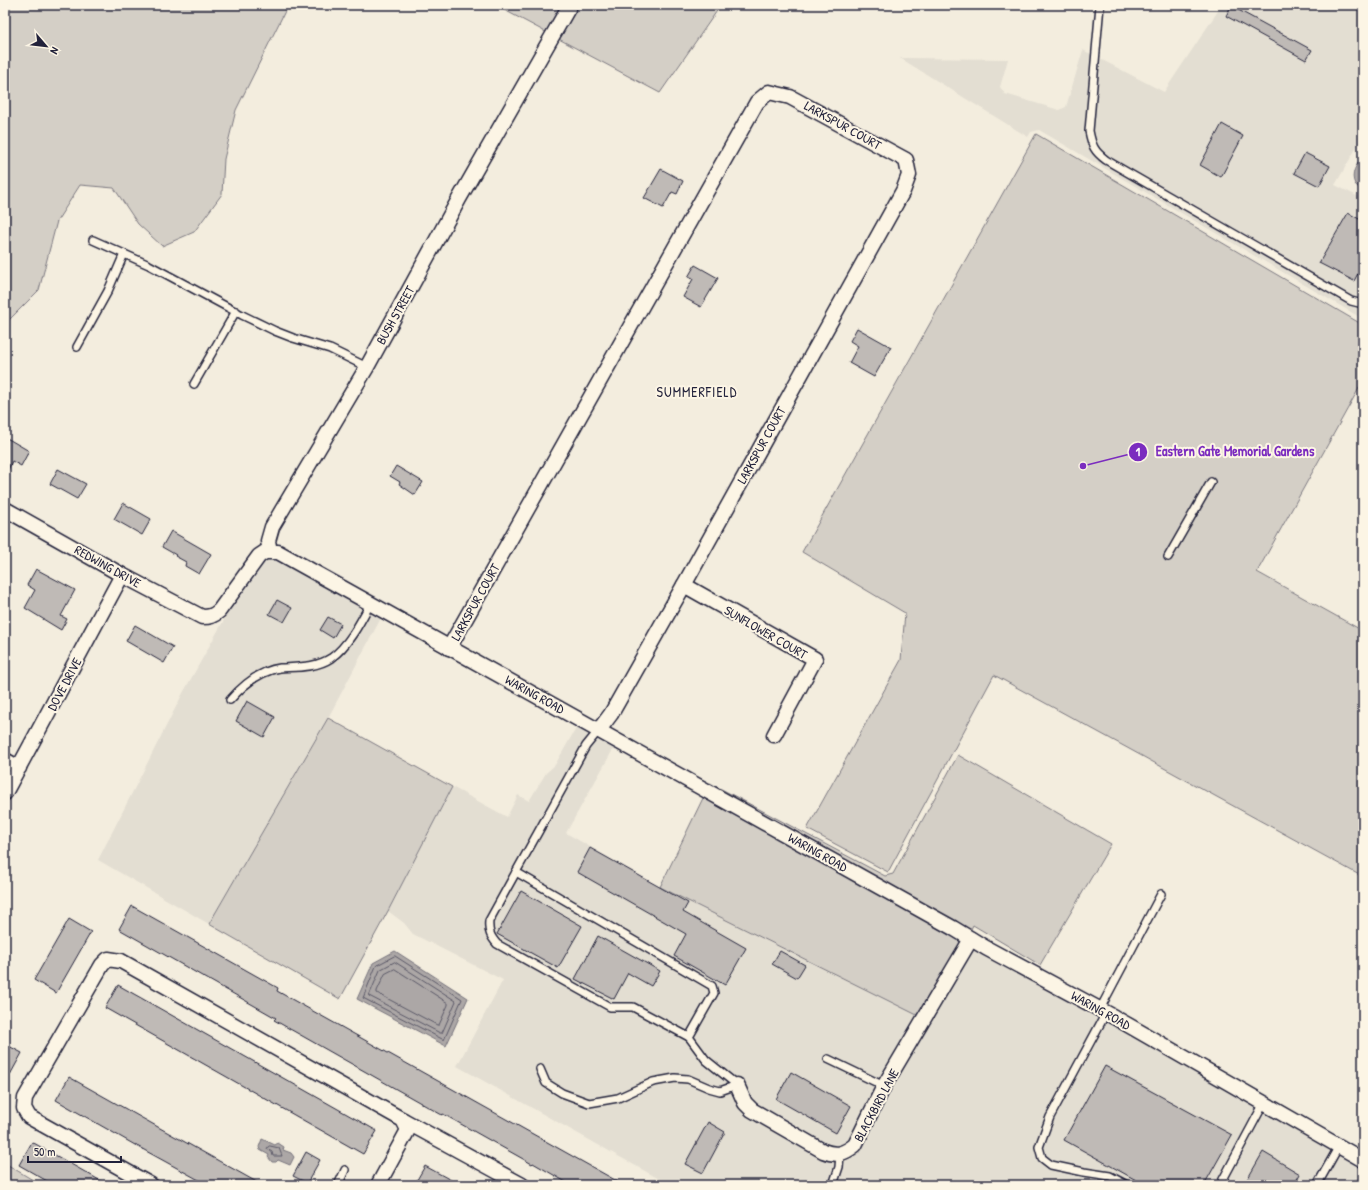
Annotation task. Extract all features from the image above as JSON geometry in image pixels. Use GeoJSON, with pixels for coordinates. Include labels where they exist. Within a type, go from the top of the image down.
{"type":"FeatureCollection","features":[{"type":"Feature","properties":{"kind":"street","name":"BUSH STREET"},"geometry":{"type":"LineString","coordinates":[[270,551],[268,541],[272,527],[367,367],[459,199],[570,5]]}},
{"type":"Feature","properties":{"kind":"street","name":"LARKSPUR COURT"},"geometry":{"type":"LineString","coordinates":[[450,648],[757,102],[769,92],[790,97],[906,160],[909,175],[903,191],[684,585],[600,730]]}},
{"type":"Feature","properties":{"kind":"street","name":"REDWING DRIVE"},"geometry":{"type":"LineString","coordinates":[[5,509],[122,575],[202,617],[214,616],[259,556],[270,551]]}},
{"type":"Feature","properties":{"kind":"street","name":"WARING ROAD"},"geometry":{"type":"LineString","coordinates":[[270,551],[278,552],[600,730],[1103,1011],[1363,1160]]}},
{"type":"Feature","properties":{"kind":"street","name":"DOVE DRIVE"},"geometry":{"type":"LineString","coordinates":[[5,793],[122,575]]}},
{"type":"Feature","properties":{"kind":"street","name":"SUNFLOWER COURT"},"geometry":{"type":"LineString","coordinates":[[684,585],[815,659],[774,735]]}},
{"type":"Feature","properties":{"kind":"street"},"geometry":{"type":"LineString","coordinates":[[5,760],[19,768]]}},
{"type":"Feature","properties":{"kind":"street","name":"BLACKBIRD LANE"},"geometry":{"type":"LineString","coordinates":[[840,1154],[855,1144],[884,1086],[972,939]]}},
{"type":"Feature","properties":{"kind":"street"},"geometry":{"type":"LineString","coordinates":[[152,1185],[29,1117],[24,1108],[25,1098],[102,965],[108,959],[121,960],[403,1120],[522,1185]]}},
{"type":"Feature","properties":{"kind":"street"},"geometry":{"type":"LineString","coordinates":[[737,1085],[745,1103],[752,1110],[823,1151],[831,1154],[840,1154]]}},
{"type":"Feature","properties":{"kind":"street"},"geometry":{"type":"LineString","coordinates":[[378,1185],[408,1130],[403,1120]]}},
{"type":"Feature","properties":{"kind":"lane"},"geometry":{"type":"LineString","coordinates":[[1100,5],[1089,131],[1093,147],[1098,154],[1351,301],[1363,304]]}},
{"type":"Feature","properties":{"kind":"lane"},"geometry":{"type":"LineString","coordinates":[[93,240],[149,265],[281,333],[330,349],[367,367]]}},
{"type":"Feature","properties":{"kind":"lane"},"geometry":{"type":"LineString","coordinates":[[77,347],[108,292],[124,254]]}},
{"type":"Feature","properties":{"kind":"lane"},"geometry":{"type":"LineString","coordinates":[[194,384],[236,311]]}},
{"type":"Feature","properties":{"kind":"lane"},"geometry":{"type":"LineString","coordinates":[[1168,557],[1211,482]]}},
{"type":"Feature","properties":{"kind":"lane"},"geometry":{"type":"LineString","coordinates":[[230,700],[242,685],[271,670],[319,664],[330,658],[339,651],[357,628],[370,604]]}},
{"type":"Feature","properties":{"kind":"lane"},"geometry":{"type":"LineString","coordinates":[[600,730],[586,746],[488,922],[488,930],[491,937],[497,944],[610,1007],[633,1007],[689,1038],[706,1060],[737,1085]]}},
{"type":"Feature","properties":{"kind":"lane"},"geometry":{"type":"LineString","coordinates":[[516,872],[712,986],[714,993],[689,1038]]}},
{"type":"Feature","properties":{"kind":"lane"},"geometry":{"type":"LineString","coordinates":[[1127,1185],[1110,1176],[1051,1165],[1042,1158],[1039,1147],[1050,1117],[1161,894]]}},
{"type":"Feature","properties":{"kind":"lane"},"geometry":{"type":"LineString","coordinates":[[828,1059],[884,1086]]}},
{"type":"Feature","properties":{"kind":"lane"},"geometry":{"type":"LineString","coordinates":[[540,1069],[546,1083],[562,1093],[589,1103],[618,1098],[653,1082],[675,1078],[688,1079],[708,1088],[720,1091],[737,1085]]}},
{"type":"Feature","properties":{"kind":"lane"},"geometry":{"type":"LineString","coordinates":[[1220,1185],[1264,1103]]}},
{"type":"Feature","properties":{"kind":"lane"},"geometry":{"type":"LineString","coordinates":[[1317,1185],[1339,1146]]}},
{"type":"Feature","properties":{"kind":"lane"},"geometry":{"type":"LineString","coordinates":[[833,1185],[839,1167],[840,1154]]}},
{"type":"Feature","properties":{"kind":"lane"},"geometry":{"type":"LineString","coordinates":[[338,1185],[345,1170]]}},
{"type":"Feature","properties":{"kind":"lane"},"geometry":{"type":"LineString","coordinates":[[1354,1185],[1363,1184]]}},
{"type":"Feature","properties":{"kind":"shaded area"},"geometry":{"type":"Polygon","coordinates":[[[5,5],[288,5],[236,110],[224,159],[222,194],[194,232],[162,246],[138,224],[114,188],[80,185],[57,221],[39,290],[6,323],[5,5]]]}},
{"type":"Feature","properties":{"kind":"shaded area"},"geometry":{"type":"Polygon","coordinates":[[[495,5],[721,5],[660,93],[495,5]]]}},
{"type":"Feature","properties":{"kind":"shaded area"},"geometry":{"type":"Polygon","coordinates":[[[1222,5],[1363,5],[1363,141],[1358,145],[1335,185],[1363,199],[1363,319],[1039,130],[1031,132],[1028,137],[900,58],[1008,59],[1000,87],[1005,94],[1059,110],[1066,107],[1083,50],[1164,92],[1222,5]]]}},
{"type":"Feature","properties":{"kind":"shaded area"},"geometry":{"type":"Polygon","coordinates":[[[1036,134],[1363,325],[1363,381],[1257,572],[1363,631],[1363,877],[994,675],[888,872],[807,829],[901,660],[905,613],[802,552],[1036,134]]]}},
{"type":"Feature","properties":{"kind":"shaded area"},"geometry":{"type":"Polygon","coordinates":[[[269,558],[276,558],[381,618],[328,718],[209,924],[98,860],[183,693],[233,604],[264,561],[269,558]]]}},
{"type":"Feature","properties":{"kind":"shaded area"},"geometry":{"type":"Polygon","coordinates":[[[328,718],[452,787],[388,911],[340,999],[209,924],[328,718]]]}},
{"type":"Feature","properties":{"kind":"shaded area"},"geometry":{"type":"Polygon","coordinates":[[[578,725],[615,746],[566,833],[660,887],[917,1015],[939,980],[878,1082],[849,1140],[844,1145],[838,1147],[825,1145],[756,1106],[751,1100],[741,1078],[728,1081],[739,1105],[841,1160],[853,1155],[861,1148],[891,1089],[975,948],[1111,1022],[1363,1167],[1363,1185],[670,1185],[457,1066],[503,980],[413,934],[404,923],[388,911],[452,787],[507,817],[518,795],[529,801],[546,773],[555,765],[578,725]]]}},
{"type":"Feature","properties":{"kind":"shaded area"},"geometry":{"type":"Polygon","coordinates":[[[958,755],[1111,844],[1040,965],[973,925],[970,931],[709,784],[710,783],[885,876],[893,874],[958,755]]]}},
{"type":"Feature","properties":{"kind":"shaded area"},"geometry":{"type":"Polygon","coordinates":[[[704,796],[962,941],[917,1015],[660,887],[704,796]]]}},
{"type":"Feature","properties":{"kind":"shaded area"},"geometry":{"type":"Polygon","coordinates":[[[5,1164],[8,1165],[41,1185],[5,1185],[5,1164]]]}},
{"type":"Feature","properties":{"kind":"water"},"geometry":{"type":"Polygon","coordinates":[[[1363,157],[1363,191],[1355,184],[1353,173],[1363,157]]]}},
{"type":"Feature","properties":{"kind":"water"},"geometry":{"type":"Polygon","coordinates":[[[395,951],[468,998],[446,1046],[357,999],[373,963],[395,951]]]}},
{"type":"Feature","properties":{"kind":"water"},"geometry":{"type":"Polygon","coordinates":[[[262,1139],[275,1145],[278,1143],[284,1147],[283,1150],[291,1153],[294,1157],[290,1165],[278,1160],[276,1162],[272,1162],[268,1157],[269,1155],[260,1150],[259,1147],[262,1139]]]}},
{"type":"Feature","properties":{"kind":"building"},"geometry":{"type":"Polygon","coordinates":[[[1231,6],[1312,50],[1306,60],[1226,16],[1231,6]]]}},
{"type":"Feature","properties":{"kind":"building"},"geometry":{"type":"Polygon","coordinates":[[[1222,124],[1243,136],[1221,177],[1200,165],[1222,124]]]}},
{"type":"Feature","properties":{"kind":"building"},"geometry":{"type":"Polygon","coordinates":[[[1305,153],[1330,166],[1319,186],[1294,173],[1305,153]]]}},
{"type":"Feature","properties":{"kind":"building"},"geometry":{"type":"Polygon","coordinates":[[[661,169],[683,181],[677,194],[672,192],[663,208],[644,198],[661,169]]]}},
{"type":"Feature","properties":{"kind":"building"},"geometry":{"type":"Polygon","coordinates":[[[1348,213],[1363,221],[1363,264],[1354,281],[1319,263],[1348,213]]]}},
{"type":"Feature","properties":{"kind":"building"},"geometry":{"type":"Polygon","coordinates":[[[695,265],[718,278],[701,307],[683,297],[693,279],[688,277],[695,265]]]}},
{"type":"Feature","properties":{"kind":"building"},"geometry":{"type":"Polygon","coordinates":[[[857,328],[891,347],[874,377],[849,363],[858,346],[850,341],[857,328]]]}},
{"type":"Feature","properties":{"kind":"building"},"geometry":{"type":"Polygon","coordinates":[[[5,437],[29,451],[21,466],[12,461],[5,477],[5,437]]]}},
{"type":"Feature","properties":{"kind":"building"},"geometry":{"type":"Polygon","coordinates":[[[396,466],[423,482],[415,495],[399,484],[400,482],[390,476],[396,466]]]}},
{"type":"Feature","properties":{"kind":"building"},"geometry":{"type":"Polygon","coordinates":[[[58,469],[86,484],[77,499],[50,484],[58,469]]]}},
{"type":"Feature","properties":{"kind":"building"},"geometry":{"type":"Polygon","coordinates":[[[123,503],[151,519],[142,535],[114,519],[123,503]]]}},
{"type":"Feature","properties":{"kind":"building"},"geometry":{"type":"Polygon","coordinates":[[[171,531],[211,554],[199,574],[185,566],[186,562],[162,547],[171,531]]]}},
{"type":"Feature","properties":{"kind":"building"},"geometry":{"type":"Polygon","coordinates":[[[36,569],[75,590],[61,616],[67,619],[61,630],[25,608],[35,590],[27,585],[36,569]]]}},
{"type":"Feature","properties":{"kind":"building"},"geometry":{"type":"Polygon","coordinates":[[[277,600],[292,608],[284,622],[269,614],[277,600]]]}},
{"type":"Feature","properties":{"kind":"building"},"geometry":{"type":"Polygon","coordinates":[[[328,617],[341,624],[333,638],[320,630],[328,617]]]}},
{"type":"Feature","properties":{"kind":"building"},"geometry":{"type":"Polygon","coordinates":[[[135,625],[173,647],[164,663],[126,641],[135,625]]]}},
{"type":"Feature","properties":{"kind":"building"},"geometry":{"type":"Polygon","coordinates":[[[247,701],[275,717],[264,737],[236,721],[247,701]]]}},
{"type":"Feature","properties":{"kind":"building"},"geometry":{"type":"Polygon","coordinates":[[[590,848],[688,903],[683,912],[746,948],[725,985],[674,956],[686,934],[577,872],[590,848]]]}},
{"type":"Feature","properties":{"kind":"building"},"geometry":{"type":"Polygon","coordinates":[[[521,891],[582,926],[558,968],[497,934],[521,891]]]}},
{"type":"Feature","properties":{"kind":"building"},"geometry":{"type":"Polygon","coordinates":[[[132,906],[278,988],[277,991],[624,1185],[571,1185],[443,1114],[442,1115],[274,1020],[276,1018],[119,929],[132,906]]]}},
{"type":"Feature","properties":{"kind":"building"},"geometry":{"type":"Polygon","coordinates":[[[69,919],[91,932],[56,993],[34,980],[69,919]]]}},
{"type":"Feature","properties":{"kind":"building"},"geometry":{"type":"Polygon","coordinates":[[[598,936],[660,971],[651,986],[628,973],[614,999],[575,979],[598,936]]]}},
{"type":"Feature","properties":{"kind":"building"},"geometry":{"type":"Polygon","coordinates":[[[780,951],[805,965],[797,978],[772,964],[780,951]]]}},
{"type":"Feature","properties":{"kind":"building"},"geometry":{"type":"Polygon","coordinates":[[[118,985],[377,1131],[363,1154],[105,1008],[118,985]]]}},
{"type":"Feature","properties":{"kind":"building"},"geometry":{"type":"Polygon","coordinates":[[[5,1044],[22,1053],[5,1084],[5,1044]]]}},
{"type":"Feature","properties":{"kind":"building"},"geometry":{"type":"Polygon","coordinates":[[[1105,1066],[1232,1135],[1204,1185],[1145,1185],[1064,1140],[1105,1066]]]}},
{"type":"Feature","properties":{"kind":"building"},"geometry":{"type":"Polygon","coordinates":[[[791,1072],[851,1106],[836,1133],[776,1099],[791,1072]]]}},
{"type":"Feature","properties":{"kind":"building"},"geometry":{"type":"Polygon","coordinates":[[[69,1077],[262,1185],[208,1185],[135,1145],[56,1100],[69,1077]]]}},
{"type":"Feature","properties":{"kind":"building"},"geometry":{"type":"Polygon","coordinates":[[[708,1122],[725,1132],[703,1173],[685,1164],[708,1122]]]}},
{"type":"Feature","properties":{"kind":"building"},"geometry":{"type":"Polygon","coordinates":[[[32,1142],[108,1185],[54,1185],[19,1165],[32,1142]]]}},
{"type":"Feature","properties":{"kind":"building"},"geometry":{"type":"Polygon","coordinates":[[[306,1152],[320,1160],[307,1183],[293,1176],[306,1152]]]}},
{"type":"Feature","properties":{"kind":"building"},"geometry":{"type":"Polygon","coordinates":[[[1263,1152],[1300,1174],[1294,1185],[1244,1185],[1263,1152]]]}},
{"type":"Feature","properties":{"kind":"building"},"geometry":{"type":"Polygon","coordinates":[[[425,1166],[460,1185],[414,1185],[425,1166]]]}},
{"type":"Feature","properties":{"kind":"place","name":"Eastern Gate Memorial Gardens"},"geometry":{"type":"Point","coordinates":[1083,466]}},
{"type":"Feature","properties":{"kind":"district","name":"SUMMERFIELD"},"geometry":{"type":"Point","coordinates":[697,391]}}]}
